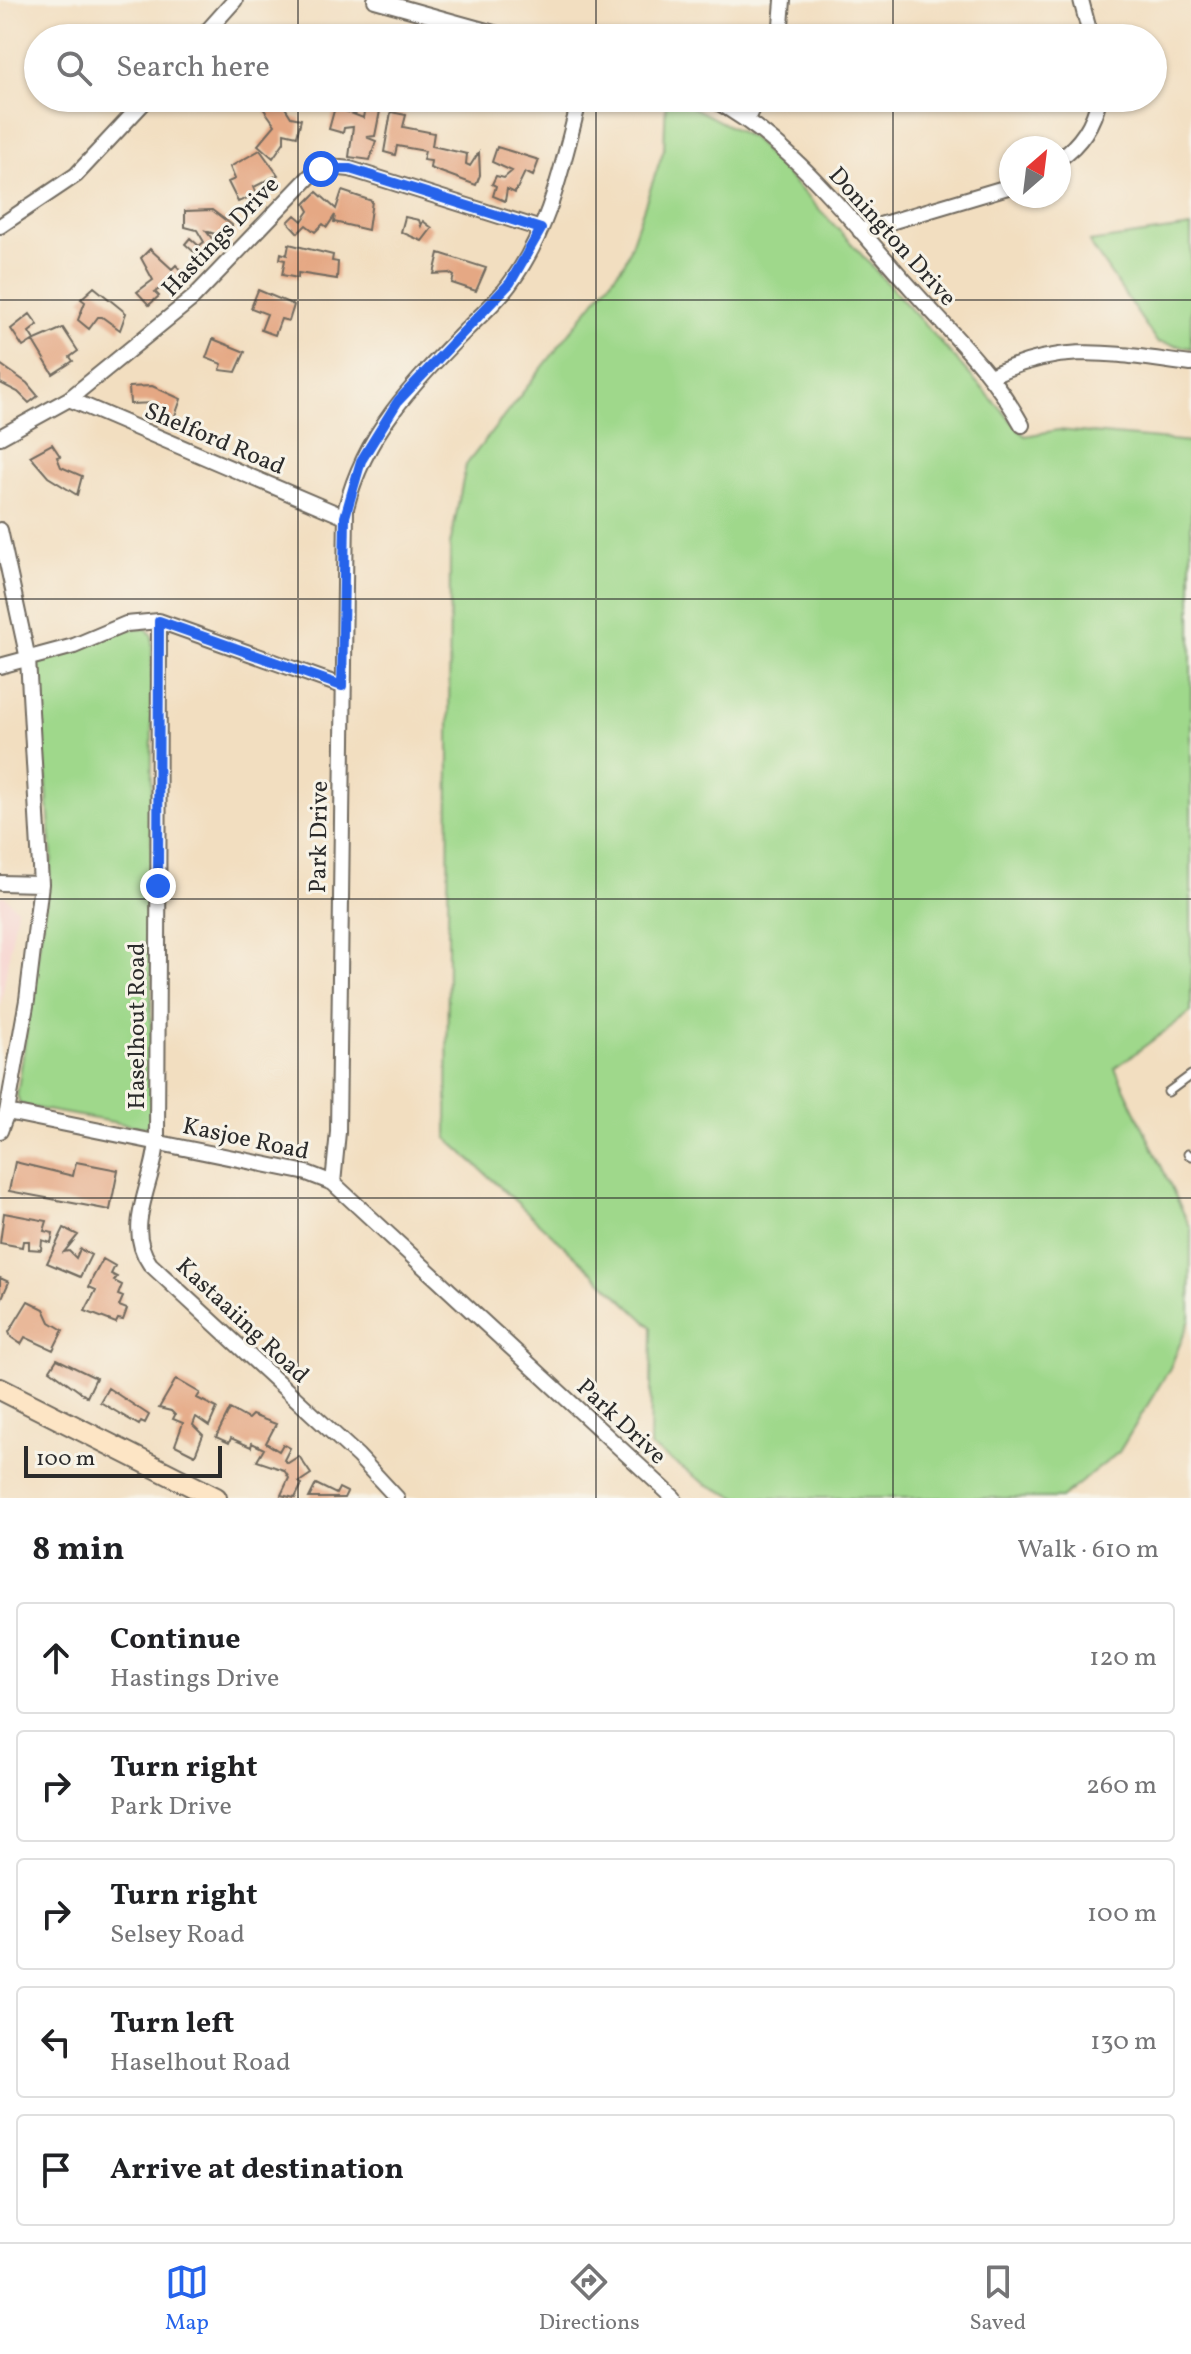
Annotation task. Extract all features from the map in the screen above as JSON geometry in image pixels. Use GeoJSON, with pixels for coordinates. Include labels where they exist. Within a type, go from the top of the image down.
{"type":"FeatureCollection","features":[{"type":"Feature","properties":{"kind":"street"},"geometry":{"type":"LineString","coordinates":[[214,24],[235,0]]}},
{"type":"Feature","properties":{"kind":"street"},"geometry":{"type":"LineString","coordinates":[[375,0],[462,24]]}},
{"type":"Feature","properties":{"kind":"street"},"geometry":{"type":"LineString","coordinates":[[781,24],[783,0]]}},
{"type":"Feature","properties":{"kind":"street"},"geometry":{"type":"LineString","coordinates":[[1081,0],[1087,24]]}},
{"type":"Feature","properties":{"kind":"street"},"geometry":{"type":"LineString","coordinates":[[0,226],[76,175],[135,112]]}},
{"type":"Feature","properties":{"kind":"street","name":"Park Drive"},"geometry":{"type":"LineString","coordinates":[[576,112],[541,229],[505,290],[398,401],[380,426],[358,470],[345,517],[338,1132],[333,1183],[674,1498]]}},
{"type":"Feature","properties":{"kind":"street","name":"Donington Drive"},"geometry":{"type":"LineString","coordinates":[[735,112],[777,142],[860,231],[990,376],[1022,425]]}},
{"type":"Feature","properties":{"kind":"street"},"geometry":{"type":"LineString","coordinates":[[747,119],[750,112]]}},
{"type":"Feature","properties":{"kind":"street"},"geometry":{"type":"LineString","coordinates":[[1071,147],[1086,132],[1096,112]]}},
{"type":"Feature","properties":{"kind":"street","name":"Hastings Drive"},"geometry":{"type":"LineString","coordinates":[[0,437],[69,399],[212,281],[316,170],[331,167],[350,169],[541,229]]}},
{"type":"Feature","properties":{"kind":"street"},"geometry":{"type":"LineString","coordinates":[[860,231],[999,190]]}},
{"type":"Feature","properties":{"kind":"street"},"geometry":{"type":"LineString","coordinates":[[990,376],[1021,362],[1059,352],[1191,364]]}},
{"type":"Feature","properties":{"kind":"street","name":"Shelford Road"},"geometry":{"type":"LineString","coordinates":[[69,399],[345,517]]}},
{"type":"Feature","properties":{"kind":"street"},"geometry":{"type":"LineString","coordinates":[[0,530],[28,659],[41,884],[33,962],[7,1112],[0,1131]]}},
{"type":"Feature","properties":{"kind":"street"},"geometry":{"type":"LineString","coordinates":[[0,666],[126,624],[159,621],[342,686]]}},
{"type":"Feature","properties":{"kind":"street","name":"Haselhout Road"},"geometry":{"type":"LineString","coordinates":[[157,1142],[159,621]]}},
{"type":"Feature","properties":{"kind":"street"},"geometry":{"type":"LineString","coordinates":[[0,883],[41,884]]}},
{"type":"Feature","properties":{"kind":"street","name":"Kasjoe Road"},"geometry":{"type":"LineString","coordinates":[[7,1112],[307,1173],[333,1183]]}},
{"type":"Feature","properties":{"kind":"street","name":"Kastaaiing Road"},"geometry":{"type":"LineString","coordinates":[[157,1142],[138,1228],[144,1255],[358,1456],[397,1498]]}},
{"type":"Feature","properties":{"kind":"street"},"geometry":{"type":"LineString","coordinates":[[0,1389],[216,1498]]}},
{"type":"Feature","properties":{"kind":"lane"},"geometry":{"type":"LineString","coordinates":[[1168,1092],[1191,1075]]}},
{"type":"Feature","properties":{"kind":"shaded area"},"geometry":{"type":"Polygon","coordinates":[[[0,896],[5,896],[17,909],[0,1008],[0,896]]]}},
{"type":"Feature","properties":{"kind":"green space"},"geometry":{"type":"Polygon","coordinates":[[[665,112],[702,112],[752,138],[1025,436],[1058,430],[1191,442],[1191,1012],[1115,1068],[1191,1229],[1190,1320],[1170,1368],[1119,1452],[1061,1498],[738,1498],[706,1484],[650,1446],[652,1327],[447,1138],[450,545],[466,465],[625,262],[664,149],[665,112]]]}},
{"type":"Feature","properties":{"kind":"green space"},"geometry":{"type":"Polygon","coordinates":[[[1191,227],[1191,348],[1157,342],[1089,242],[1191,227]]]}},
{"type":"Feature","properties":{"kind":"green space"},"geometry":{"type":"Polygon","coordinates":[[[113,629],[147,629],[152,636],[151,1120],[146,1128],[29,1107],[20,1104],[17,1095],[52,858],[38,664],[113,629]]]}},
{"type":"Feature","properties":{"kind":"building"},"geometry":{"type":"Polygon","coordinates":[[[266,112],[288,112],[291,117],[301,119],[297,136],[284,133],[284,142],[273,158],[258,145],[275,125],[266,112]]]}},
{"type":"Feature","properties":{"kind":"building"},"geometry":{"type":"Polygon","coordinates":[[[334,112],[348,112],[363,118],[364,112],[380,112],[375,136],[366,137],[376,141],[370,160],[349,157],[353,127],[344,128],[343,133],[329,129],[334,112]]]}},
{"type":"Feature","properties":{"kind":"building"},"geometry":{"type":"Polygon","coordinates":[[[391,112],[406,115],[403,127],[434,133],[432,146],[467,154],[466,164],[470,166],[479,152],[480,175],[476,185],[430,168],[431,161],[423,160],[425,151],[397,146],[395,155],[384,152],[391,112]]]}},
{"type":"Feature","properties":{"kind":"building"},"geometry":{"type":"Polygon","coordinates":[[[497,147],[539,160],[533,176],[525,172],[515,193],[507,189],[505,201],[493,196],[496,186],[492,184],[496,176],[504,178],[512,171],[492,162],[497,147]]]}},
{"type":"Feature","properties":{"kind":"building"},"geometry":{"type":"Polygon","coordinates":[[[260,150],[278,175],[254,187],[257,194],[238,202],[228,182],[235,179],[230,167],[260,150]]]}},
{"type":"Feature","properties":{"kind":"building"},"geometry":{"type":"Polygon","coordinates":[[[342,191],[372,201],[368,230],[334,222],[335,215],[327,227],[323,224],[315,232],[306,225],[298,233],[288,222],[295,215],[302,221],[309,211],[305,204],[317,192],[336,209],[342,191]]]}},
{"type":"Feature","properties":{"kind":"building"},"geometry":{"type":"Polygon","coordinates":[[[212,210],[232,225],[232,229],[224,237],[206,231],[217,245],[204,261],[185,244],[190,238],[199,246],[204,242],[197,230],[185,227],[185,211],[212,210]]]}},
{"type":"Feature","properties":{"kind":"building"},"geometry":{"type":"Polygon","coordinates":[[[405,217],[419,220],[421,226],[423,221],[432,228],[422,241],[401,232],[405,217]]]}},
{"type":"Feature","properties":{"kind":"building"},"geometry":{"type":"Polygon","coordinates":[[[289,244],[333,255],[332,261],[338,262],[337,279],[298,273],[298,278],[282,275],[285,260],[280,259],[281,253],[287,255],[289,244]]]}},
{"type":"Feature","properties":{"kind":"building"},"geometry":{"type":"Polygon","coordinates":[[[150,249],[172,269],[176,265],[183,273],[167,288],[164,286],[155,292],[159,296],[149,305],[137,292],[153,280],[141,258],[150,249]]]}},
{"type":"Feature","properties":{"kind":"building"},"geometry":{"type":"Polygon","coordinates":[[[439,253],[486,268],[476,291],[452,283],[454,276],[449,273],[434,274],[439,253]]]}},
{"type":"Feature","properties":{"kind":"building"},"geometry":{"type":"Polygon","coordinates":[[[94,287],[126,313],[120,330],[102,317],[98,317],[89,329],[78,320],[85,302],[81,299],[94,287]]]}},
{"type":"Feature","properties":{"kind":"building"},"geometry":{"type":"Polygon","coordinates":[[[258,290],[294,305],[289,321],[281,319],[275,335],[261,330],[267,314],[251,308],[258,290]]]}},
{"type":"Feature","properties":{"kind":"building"},"geometry":{"type":"Polygon","coordinates":[[[30,314],[38,325],[29,332],[34,340],[23,347],[11,329],[30,314]]]}},
{"type":"Feature","properties":{"kind":"building"},"geometry":{"type":"Polygon","coordinates":[[[63,328],[78,351],[70,357],[73,361],[53,374],[33,341],[63,328]]]}},
{"type":"Feature","properties":{"kind":"building"},"geometry":{"type":"Polygon","coordinates":[[[213,339],[245,352],[236,372],[220,370],[222,364],[206,358],[213,339]]]}},
{"type":"Feature","properties":{"kind":"building"},"geometry":{"type":"Polygon","coordinates":[[[0,364],[27,383],[38,396],[29,403],[18,392],[0,383],[0,364]]]}},
{"type":"Feature","properties":{"kind":"building"},"geometry":{"type":"Polygon","coordinates":[[[152,386],[181,399],[171,427],[160,422],[164,413],[154,407],[155,403],[130,404],[129,387],[152,386]]]}},
{"type":"Feature","properties":{"kind":"building"},"geometry":{"type":"Polygon","coordinates":[[[52,444],[60,456],[57,457],[61,467],[82,476],[77,495],[48,477],[30,456],[52,444]]]}},
{"type":"Feature","properties":{"kind":"building"},"geometry":{"type":"Polygon","coordinates":[[[15,1162],[73,1176],[76,1162],[118,1170],[110,1210],[9,1191],[15,1162]]]}},
{"type":"Feature","properties":{"kind":"building"},"geometry":{"type":"Polygon","coordinates":[[[4,1213],[47,1221],[44,1231],[53,1233],[51,1243],[42,1240],[41,1250],[29,1249],[29,1241],[23,1241],[22,1247],[0,1243],[4,1213]]]}},
{"type":"Feature","properties":{"kind":"building"},"geometry":{"type":"Polygon","coordinates":[[[64,1228],[78,1235],[64,1252],[69,1251],[76,1258],[80,1249],[91,1255],[80,1277],[47,1263],[64,1228]]]}},
{"type":"Feature","properties":{"kind":"building"},"geometry":{"type":"Polygon","coordinates":[[[103,1259],[115,1266],[111,1274],[117,1277],[114,1281],[122,1285],[118,1295],[123,1297],[119,1306],[127,1309],[123,1320],[118,1319],[116,1323],[85,1311],[96,1290],[89,1287],[103,1259]]]}},
{"type":"Feature","properties":{"kind":"building"},"geometry":{"type":"Polygon","coordinates":[[[0,1278],[9,1282],[0,1302],[0,1278]]]}},
{"type":"Feature","properties":{"kind":"building"},"geometry":{"type":"Polygon","coordinates":[[[28,1301],[44,1309],[50,1322],[63,1330],[53,1350],[25,1337],[21,1344],[11,1337],[9,1332],[28,1301]]]}},
{"type":"Feature","properties":{"kind":"building"},"geometry":{"type":"Polygon","coordinates":[[[57,1359],[96,1378],[87,1397],[50,1370],[57,1359]]]}},
{"type":"Feature","properties":{"kind":"building"},"geometry":{"type":"Polygon","coordinates":[[[176,1379],[200,1393],[197,1398],[217,1408],[209,1426],[196,1417],[193,1425],[203,1435],[195,1455],[175,1445],[183,1423],[173,1419],[175,1415],[171,1411],[159,1408],[176,1379]]]}},
{"type":"Feature","properties":{"kind":"building"},"geometry":{"type":"Polygon","coordinates":[[[108,1388],[149,1415],[145,1423],[141,1421],[139,1425],[100,1402],[108,1388]]]}},
{"type":"Feature","properties":{"kind":"building"},"geometry":{"type":"Polygon","coordinates":[[[230,1409],[248,1419],[252,1415],[276,1424],[266,1443],[279,1451],[283,1444],[290,1448],[284,1460],[288,1463],[299,1456],[311,1474],[299,1482],[302,1484],[295,1498],[281,1495],[289,1478],[284,1470],[257,1461],[264,1449],[252,1443],[251,1447],[231,1438],[229,1443],[216,1437],[230,1409]]]}},
{"type":"Feature","properties":{"kind":"building"},"geometry":{"type":"Polygon","coordinates":[[[316,1484],[336,1494],[339,1488],[347,1492],[344,1498],[309,1498],[316,1484]]]}},
{"type":"Feature","properties":{"kind":"route"},"geometry":{"type":"LineString","coordinates":[[158,886],[159,621],[342,686],[343,534],[349,495],[361,461],[398,401],[505,290],[541,229],[350,169],[321,169]]}}]}
